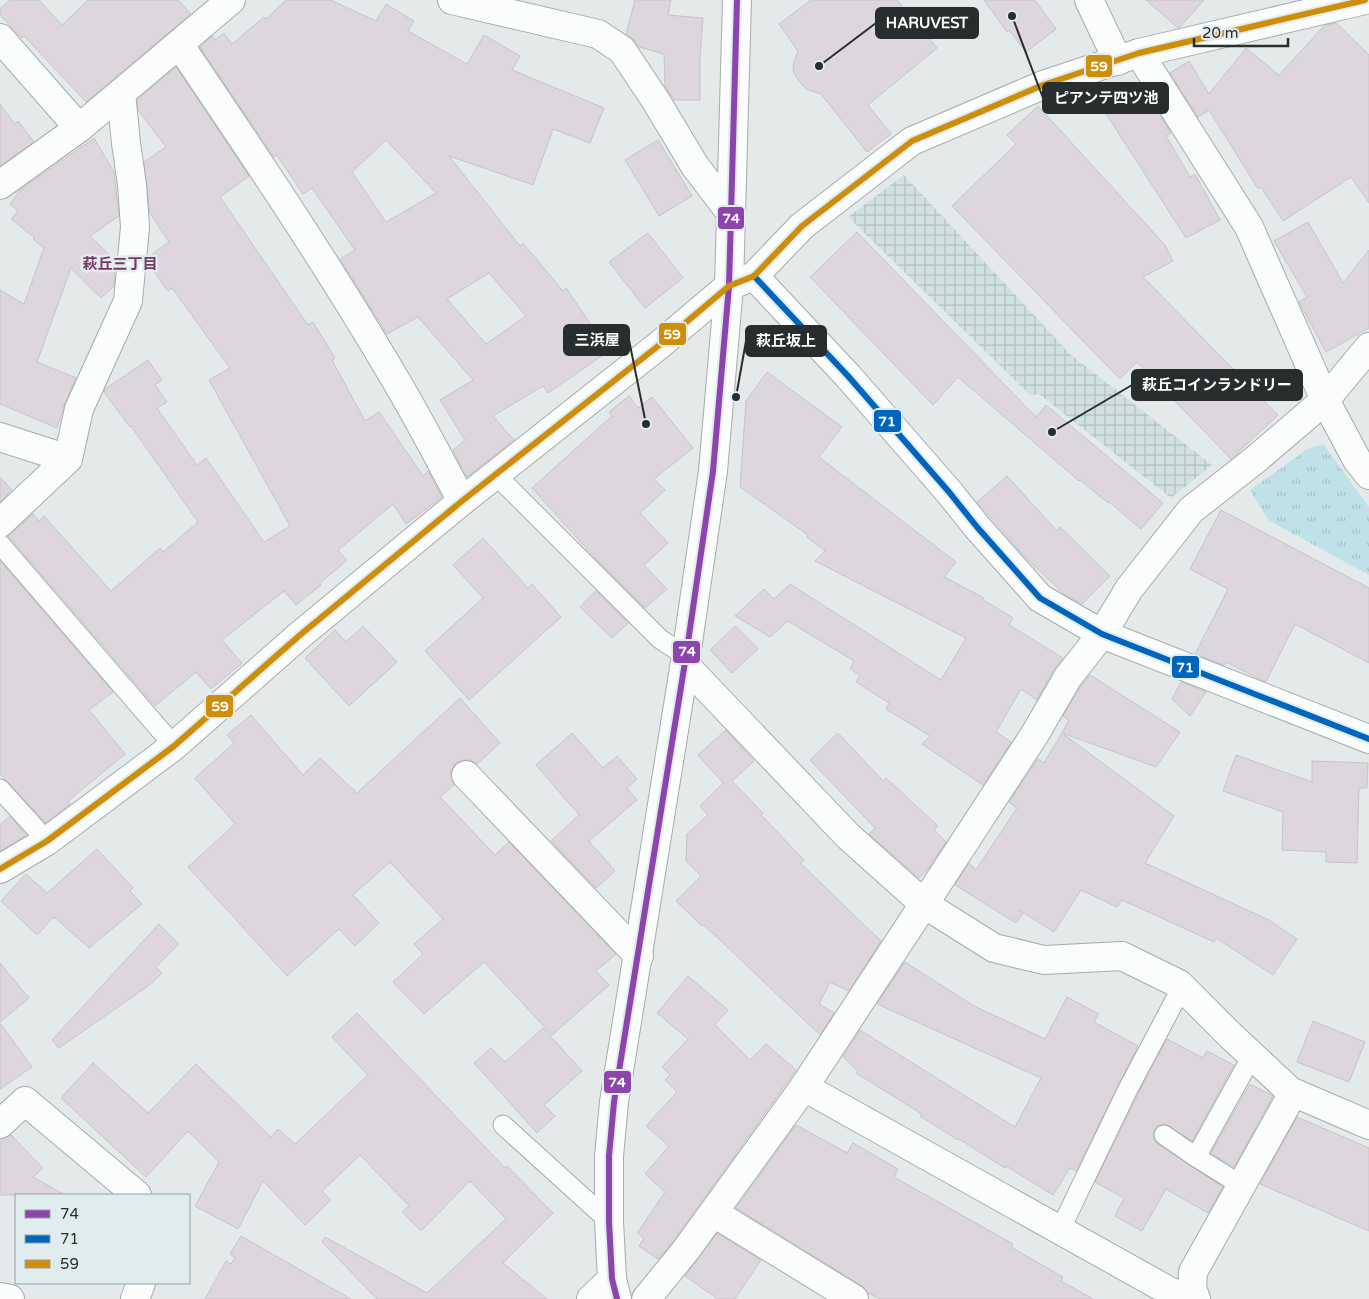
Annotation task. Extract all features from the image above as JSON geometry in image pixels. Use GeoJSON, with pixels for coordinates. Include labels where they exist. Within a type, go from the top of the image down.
{"type":"FeatureCollection","features":[{"type":"Feature","properties":{"kind":"street"},"geometry":{"type":"LineString","coordinates":[[0,185],[79,128],[231,0]]}},
{"type":"Feature","properties":{"kind":"street"},"geometry":{"type":"LineString","coordinates":[[452,0],[598,34],[622,50],[696,166],[730,212]]}},
{"type":"Feature","properties":{"kind":"street"},"geometry":{"type":"LineString","coordinates":[[591,1299],[614,1289],[609,1221],[609,1156],[614,1102],[686,661],[713,471],[729,286],[737,0]]}},
{"type":"Feature","properties":{"kind":"street"},"geometry":{"type":"LineString","coordinates":[[1089,0],[1249,227],[1325,400],[1357,460],[1369,475]]}},
{"type":"Feature","properties":{"kind":"street"},"geometry":{"type":"LineString","coordinates":[[0,869],[46,841],[174,746],[300,635],[462,501],[658,346],[729,286],[754,276],[802,226],[912,142],[1043,86],[1129,57],[1365,0]]}},
{"type":"Feature","properties":{"kind":"street"},"geometry":{"type":"LineString","coordinates":[[0,38],[79,128]]}},
{"type":"Feature","properties":{"kind":"street"},"geometry":{"type":"LineString","coordinates":[[179,44],[266,172],[344,294],[402,392],[462,501]]}},
{"type":"Feature","properties":{"kind":"street"},"geometry":{"type":"LineString","coordinates":[[0,523],[68,459],[79,409],[128,301],[135,227],[121,93]]}},
{"type":"Feature","properties":{"kind":"street"},"geometry":{"type":"LineString","coordinates":[[754,276],[848,376],[1040,598],[1102,634],[1369,739]]}},
{"type":"Feature","properties":{"kind":"street"},"geometry":{"type":"LineString","coordinates":[[646,1299],[714,1213],[804,1087],[1035,734],[1068,677],[1102,634],[1129,589],[1191,510],[1256,460],[1325,400],[1369,347]]}},
{"type":"Feature","properties":{"kind":"street"},"geometry":{"type":"LineString","coordinates":[[0,437],[68,459]]}},
{"type":"Feature","properties":{"kind":"street"},"geometry":{"type":"LineString","coordinates":[[686,661],[848,836],[924,904],[994,948],[1044,960],[1122,956],[1182,987],[1252,1056],[1293,1093],[1369,1125]]}},
{"type":"Feature","properties":{"kind":"street"},"geometry":{"type":"LineString","coordinates":[[466,775],[639,956]]}},
{"type":"Feature","properties":{"kind":"street"},"geometry":{"type":"LineString","coordinates":[[804,1087],[1174,1296]]}},
{"type":"Feature","properties":{"kind":"street"},"geometry":{"type":"LineString","coordinates":[[1196,1299],[1192,1288],[1193,1272],[1293,1093]]}},
{"type":"Feature","properties":{"kind":"street"},"geometry":{"type":"LineString","coordinates":[[0,1124],[25,1101],[137,1194]]}},
{"type":"Feature","properties":{"kind":"street"},"geometry":{"type":"LineString","coordinates":[[714,1213],[854,1299]]}},
{"type":"Feature","properties":{"kind":"street"},"geometry":{"type":"LineString","coordinates":[[135,1299],[141,1284]]}},
{"type":"Feature","properties":{"kind":"street"},"geometry":{"type":"LineString","coordinates":[[0,1296],[10,1299]]}},
{"type":"Feature","properties":{"kind":"lane"},"geometry":{"type":"LineString","coordinates":[[496,475],[660,639],[686,661]]}},
{"type":"Feature","properties":{"kind":"lane"},"geometry":{"type":"LineString","coordinates":[[0,544],[174,746]]}},
{"type":"Feature","properties":{"kind":"lane"},"geometry":{"type":"LineString","coordinates":[[0,789],[46,841]]}},
{"type":"Feature","properties":{"kind":"lane"},"geometry":{"type":"LineString","coordinates":[[1060,1230],[1128,1089],[1182,987]]}},
{"type":"Feature","properties":{"kind":"lane"},"geometry":{"type":"LineString","coordinates":[[1196,1157],[1252,1056]]}},
{"type":"Feature","properties":{"kind":"lane"},"geometry":{"type":"LineString","coordinates":[[503,1125],[609,1221]]}},
{"type":"Feature","properties":{"kind":"lane"},"geometry":{"type":"LineString","coordinates":[[1164,1135],[1241,1185]]}},
{"type":"Feature","properties":{"kind":"shaded area"},"geometry":{"type":"Polygon","coordinates":[[[904,175],[1071,355],[1212,465],[1171,498],[1039,394],[1030,395],[848,217],[904,175]]]}},
{"type":"Feature","properties":{"kind":"green space"},"geometry":{"type":"Polygon","coordinates":[[[1323,444],[1369,507],[1369,575],[1268,520],[1250,490],[1306,450],[1323,444]]]}},
{"type":"Feature","properties":{"kind":"building"},"geometry":{"type":"Polygon","coordinates":[[[10,0],[39,0],[62,25],[88,0],[178,0],[191,14],[86,102],[24,36],[22,38],[0,15],[0,9],[10,0]]]}},
{"type":"Feature","properties":{"kind":"building"},"geometry":{"type":"Polygon","coordinates":[[[286,0],[331,0],[376,21],[386,4],[414,21],[408,31],[467,64],[484,35],[520,56],[512,70],[604,108],[590,143],[553,129],[533,185],[449,156],[520,246],[523,243],[563,291],[566,288],[609,351],[548,393],[543,386],[493,416],[514,440],[467,477],[453,450],[465,440],[440,400],[473,380],[418,317],[387,334],[340,259],[355,250],[312,188],[303,194],[277,155],[274,157],[200,47],[212,36],[215,40],[224,33],[232,44],[264,17],[266,19],[286,0]],[[386,140],[352,172],[386,222],[436,193],[386,140]],[[489,273],[447,299],[486,344],[526,316],[489,273]]]}},
{"type":"Feature","properties":{"kind":"building"},"geometry":{"type":"Polygon","coordinates":[[[635,0],[671,0],[668,15],[703,18],[700,58],[700,100],[674,100],[665,86],[664,54],[639,47],[626,34],[635,0]]]}},
{"type":"Feature","properties":{"kind":"building"},"geometry":{"type":"Polygon","coordinates":[[[811,0],[897,0],[937,48],[868,105],[891,134],[867,152],[821,94],[806,89],[793,70],[798,51],[779,24],[811,0]]]}},
{"type":"Feature","properties":{"kind":"building"},"geometry":{"type":"Polygon","coordinates":[[[984,0],[1035,0],[1056,29],[1026,52],[1009,30],[1007,32],[984,0]]]}},
{"type":"Feature","properties":{"kind":"building"},"geometry":{"type":"Polygon","coordinates":[[[1146,0],[1204,0],[1178,28],[1146,0]]]}},
{"type":"Feature","properties":{"kind":"building"},"geometry":{"type":"Polygon","coordinates":[[[1336,23],[1369,55],[1369,203],[1351,177],[1283,221],[1261,187],[1258,189],[1209,110],[1198,117],[1170,73],[1189,61],[1209,94],[1246,48],[1279,75],[1325,25],[1336,23]]]}},
{"type":"Feature","properties":{"kind":"building"},"geometry":{"type":"Polygon","coordinates":[[[176,67],[249,176],[220,197],[308,325],[313,322],[335,358],[332,360],[365,421],[379,412],[423,476],[428,471],[442,497],[406,524],[393,504],[338,550],[347,560],[319,584],[321,585],[296,605],[284,591],[222,640],[242,663],[211,689],[196,672],[155,706],[8,536],[33,514],[39,521],[44,516],[111,591],[160,548],[163,552],[198,522],[131,426],[104,392],[105,389],[148,360],[162,380],[155,385],[167,402],[157,408],[197,465],[206,458],[264,542],[290,526],[209,380],[230,368],[172,288],[168,291],[147,262],[148,257],[169,242],[150,213],[144,162],[166,147],[138,110],[137,100],[176,67]]]}},
{"type":"Feature","properties":{"kind":"building"},"geometry":{"type":"Polygon","coordinates":[[[1143,89],[1171,133],[1166,136],[1190,177],[1195,174],[1220,220],[1186,238],[1103,109],[1128,93],[1130,97],[1143,89]]]}},
{"type":"Feature","properties":{"kind":"building"},"geometry":{"type":"Polygon","coordinates":[[[0,104],[15,124],[18,121],[34,142],[0,166],[0,104]]]}},
{"type":"Feature","properties":{"kind":"building"},"geometry":{"type":"Polygon","coordinates":[[[1038,106],[1165,245],[1173,261],[1143,277],[1278,415],[1231,459],[1137,362],[1120,379],[952,206],[1016,144],[1007,135],[1038,106]]]}},
{"type":"Feature","properties":{"kind":"building"},"geometry":{"type":"Polygon","coordinates":[[[94,138],[114,172],[119,216],[90,236],[116,261],[114,286],[101,298],[71,268],[37,362],[76,378],[57,428],[0,404],[0,290],[24,304],[44,248],[33,239],[35,238],[11,219],[18,211],[10,204],[20,190],[94,138]]]}},
{"type":"Feature","properties":{"kind":"building"},"geometry":{"type":"Polygon","coordinates":[[[658,140],[692,196],[659,216],[625,160],[658,140]]]}},
{"type":"Feature","properties":{"kind":"building"},"geometry":{"type":"Polygon","coordinates":[[[1308,222],[1343,283],[1369,250],[1369,328],[1326,352],[1299,302],[1307,297],[1274,241],[1308,222]]]}},
{"type":"Feature","properties":{"kind":"building"},"geometry":{"type":"Polygon","coordinates":[[[857,232],[1036,417],[1046,405],[1163,503],[1141,529],[1109,502],[1079,481],[958,377],[933,405],[810,277],[857,232]]]}},
{"type":"Feature","properties":{"kind":"building"},"geometry":{"type":"Polygon","coordinates":[[[648,233],[683,278],[645,308],[609,262],[648,233]]]}},
{"type":"Feature","properties":{"kind":"building"},"geometry":{"type":"Polygon","coordinates":[[[767,372],[842,427],[819,457],[956,562],[944,577],[984,598],[983,600],[1013,618],[1009,625],[1063,658],[1054,669],[1037,700],[1021,689],[996,732],[1011,742],[983,785],[922,744],[930,736],[886,709],[889,703],[856,682],[860,675],[850,669],[854,661],[788,621],[770,637],[735,616],[764,589],[774,599],[790,584],[941,680],[966,638],[815,561],[825,551],[807,537],[808,535],[740,487],[746,401],[767,372]]]}},
{"type":"Feature","properties":{"kind":"building"},"geometry":{"type":"Polygon","coordinates":[[[629,396],[638,408],[652,397],[693,448],[654,479],[665,490],[640,513],[668,543],[644,565],[667,589],[645,608],[597,560],[532,488],[612,416],[609,412],[629,396]]]}},
{"type":"Feature","properties":{"kind":"building"},"geometry":{"type":"Polygon","coordinates":[[[1007,476],[1057,531],[1060,527],[1110,576],[1082,604],[1064,594],[1026,558],[977,502],[1007,476]]]}},
{"type":"Feature","properties":{"kind":"building"},"geometry":{"type":"Polygon","coordinates":[[[0,477],[12,490],[0,502],[0,477]]]}},
{"type":"Feature","properties":{"kind":"building"},"geometry":{"type":"Polygon","coordinates":[[[1221,510],[1369,588],[1369,663],[1295,624],[1266,682],[1226,662],[1224,665],[1195,654],[1228,589],[1190,569],[1221,510]]]}},
{"type":"Feature","properties":{"kind":"building"},"geometry":{"type":"Polygon","coordinates":[[[483,538],[528,588],[532,584],[561,617],[469,700],[425,651],[483,598],[453,565],[483,538]]]}},
{"type":"Feature","properties":{"kind":"building"},"geometry":{"type":"Polygon","coordinates":[[[0,561],[113,692],[89,710],[125,754],[68,801],[70,804],[46,823],[0,774],[0,561]]]}},
{"type":"Feature","properties":{"kind":"building"},"geometry":{"type":"Polygon","coordinates":[[[596,591],[628,623],[612,638],[580,607],[596,591]]]}},
{"type":"Feature","properties":{"kind":"building"},"geometry":{"type":"Polygon","coordinates":[[[363,626],[397,662],[349,706],[305,658],[335,630],[346,642],[363,626]]]}},
{"type":"Feature","properties":{"kind":"building"},"geometry":{"type":"Polygon","coordinates":[[[735,626],[758,649],[732,673],[710,650],[735,626]]]}},
{"type":"Feature","properties":{"kind":"building"},"geometry":{"type":"Polygon","coordinates":[[[1090,675],[1180,732],[1156,767],[1062,733],[1069,720],[1063,716],[1090,675]]]}},
{"type":"Feature","properties":{"kind":"building"},"geometry":{"type":"Polygon","coordinates":[[[1181,682],[1206,692],[1190,716],[1172,699],[1181,682]]]}},
{"type":"Feature","properties":{"kind":"building"},"geometry":{"type":"Polygon","coordinates":[[[460,698],[500,743],[477,764],[470,760],[456,763],[451,771],[454,785],[440,797],[495,855],[509,842],[616,954],[596,971],[609,985],[552,1035],[484,962],[424,1014],[393,982],[423,954],[414,944],[443,919],[390,862],[353,895],[379,923],[355,946],[339,929],[287,976],[188,867],[235,824],[195,778],[234,743],[227,735],[251,715],[303,775],[320,758],[357,793],[460,698]]]}},
{"type":"Feature","properties":{"kind":"building"},"geometry":{"type":"Polygon","coordinates":[[[726,730],[754,761],[732,781],[804,860],[800,863],[881,941],[849,991],[830,982],[819,1004],[834,1013],[820,1035],[704,925],[702,926],[676,901],[701,876],[686,861],[687,834],[708,815],[700,806],[723,783],[698,755],[726,730]]]}},
{"type":"Feature","properties":{"kind":"building"},"geometry":{"type":"Polygon","coordinates":[[[572,733],[603,768],[617,756],[637,779],[627,788],[637,800],[589,841],[615,871],[596,888],[551,841],[579,815],[536,765],[572,733]]]}},
{"type":"Feature","properties":{"kind":"building"},"geometry":{"type":"Polygon","coordinates":[[[838,733],[883,781],[886,778],[938,826],[934,830],[946,842],[928,869],[919,878],[869,834],[875,828],[810,760],[838,733]]]}},
{"type":"Feature","properties":{"kind":"building"},"geometry":{"type":"Polygon","coordinates":[[[1062,733],[1174,816],[1145,863],[1269,920],[1297,939],[1273,975],[1216,938],[1214,942],[1122,900],[1117,907],[1081,890],[1054,932],[1019,910],[1023,913],[1016,923],[955,885],[969,863],[976,870],[1017,808],[1009,802],[1038,759],[1044,763],[1062,733]]]}},
{"type":"Feature","properties":{"kind":"building"},"geometry":{"type":"Polygon","coordinates":[[[1236,755],[1312,782],[1312,761],[1368,763],[1367,788],[1359,788],[1357,863],[1326,862],[1326,852],[1282,850],[1283,812],[1223,791],[1236,755]]]}},
{"type":"Feature","properties":{"kind":"building"},"geometry":{"type":"Polygon","coordinates":[[[10,816],[26,835],[0,851],[0,825],[10,816]]]}},
{"type":"Feature","properties":{"kind":"building"},"geometry":{"type":"Polygon","coordinates":[[[97,849],[133,888],[130,891],[142,904],[89,948],[54,917],[37,935],[1,901],[26,874],[47,893],[97,849]]]}},
{"type":"Feature","properties":{"kind":"building"},"geometry":{"type":"Polygon","coordinates":[[[159,924],[179,944],[156,967],[162,973],[151,984],[59,1048],[52,1040],[159,924]]]}},
{"type":"Feature","properties":{"kind":"building"},"geometry":{"type":"Polygon","coordinates":[[[905,962],[974,1006],[1045,1039],[1067,997],[1099,1014],[1094,1022],[1138,1046],[1076,1171],[1070,1168],[1053,1195],[920,1116],[922,1114],[856,1073],[858,1071],[843,1057],[860,1030],[1015,1127],[1041,1078],[877,1004],[905,962]]]}},
{"type":"Feature","properties":{"kind":"building"},"geometry":{"type":"Polygon","coordinates":[[[0,963],[29,998],[0,1022],[0,963]]]}},
{"type":"Feature","properties":{"kind":"building"},"geometry":{"type":"Polygon","coordinates":[[[688,976],[728,1010],[715,1025],[750,1060],[766,1044],[796,1070],[674,1240],[658,1259],[639,1246],[644,1238],[637,1233],[665,1192],[645,1174],[669,1146],[646,1126],[677,1092],[665,1080],[670,1075],[662,1067],[688,1039],[657,1013],[688,976]]]}},
{"type":"Feature","properties":{"kind":"building"},"geometry":{"type":"Polygon","coordinates":[[[357,1013],[505,1168],[507,1166],[553,1213],[503,1263],[547,1299],[377,1299],[322,1242],[325,1237],[427,1293],[506,1219],[470,1181],[421,1231],[402,1212],[409,1206],[360,1155],[322,1191],[331,1200],[305,1225],[263,1181],[238,1229],[195,1206],[219,1162],[188,1131],[146,1177],[61,1098],[93,1063],[148,1113],[196,1064],[271,1137],[278,1129],[295,1144],[368,1075],[332,1037],[357,1013]]]}},
{"type":"Feature","properties":{"kind":"building"},"geometry":{"type":"Polygon","coordinates":[[[1313,1021],[1365,1042],[1349,1082],[1297,1062],[1313,1021]]]}},
{"type":"Feature","properties":{"kind":"building"},"geometry":{"type":"Polygon","coordinates":[[[0,1023],[32,1067],[0,1089],[0,1023]]]}},
{"type":"Feature","properties":{"kind":"building"},"geometry":{"type":"Polygon","coordinates":[[[543,1028],[582,1071],[544,1105],[555,1116],[537,1133],[474,1063],[491,1048],[505,1062],[543,1028]]]}},
{"type":"Feature","properties":{"kind":"building"},"geometry":{"type":"Polygon","coordinates":[[[1167,1039],[1203,1058],[1207,1051],[1234,1065],[1192,1141],[1165,1124],[1155,1128],[1153,1134],[1158,1144],[1223,1187],[1208,1213],[1166,1189],[1142,1231],[1115,1216],[1124,1198],[1095,1182],[1167,1039]]]}},
{"type":"Feature","properties":{"kind":"building"},"geometry":{"type":"Polygon","coordinates":[[[1250,1084],[1273,1096],[1234,1167],[1211,1153],[1250,1084]]]}},
{"type":"Feature","properties":{"kind":"building"},"geometry":{"type":"Polygon","coordinates":[[[1297,1117],[1369,1148],[1369,1231],[1260,1184],[1297,1117]]]}},
{"type":"Feature","properties":{"kind":"building"},"geometry":{"type":"Polygon","coordinates":[[[796,1125],[847,1153],[853,1143],[898,1169],[894,1177],[1013,1244],[1011,1247],[1063,1277],[1061,1281],[1093,1299],[880,1299],[868,1293],[862,1286],[736,1208],[796,1125]]]}},
{"type":"Feature","properties":{"kind":"building"},"geometry":{"type":"Polygon","coordinates":[[[11,1135],[43,1168],[33,1177],[63,1194],[0,1195],[0,1139],[11,1135]]]}},
{"type":"Feature","properties":{"kind":"building"},"geometry":{"type":"Polygon","coordinates":[[[717,1233],[761,1260],[735,1299],[718,1299],[685,1276],[717,1233]]]}},
{"type":"Feature","properties":{"kind":"building"},"geometry":{"type":"Polygon","coordinates":[[[241,1236],[351,1299],[205,1299],[226,1261],[231,1264],[235,1258],[230,1254],[241,1236]]]}},
{"type":"Feature","properties":{"kind":"transit line","name":"74"},"geometry":{"type":"LineString","coordinates":[[617,1299],[612,1279],[609,1221],[609,1156],[614,1102],[686,656],[713,471],[729,286],[737,0]]}},
{"type":"Feature","properties":{"kind":"transit line","name":"59"},"geometry":{"type":"LineString","coordinates":[[0,869],[47,841],[174,746],[300,635],[462,501],[658,346],[729,286],[754,276],[802,226],[912,141],[1043,85],[1139,53],[1365,0]]}},
{"type":"Feature","properties":{"kind":"transit line","name":"71"},"geometry":{"type":"LineString","coordinates":[[754,276],[848,376],[1040,598],[1102,634],[1369,739]]}},
{"type":"Feature","properties":{"kind":"place","name":"ピアンテ四ツ池"},"geometry":{"type":"Point","coordinates":[1012,16]}},
{"type":"Feature","properties":{"kind":"place","name":"HARUVEST"},"geometry":{"type":"Point","coordinates":[819,66]}},
{"type":"Feature","properties":{"kind":"place","name":"萩丘坂上"},"geometry":{"type":"Point","coordinates":[736,397]}},
{"type":"Feature","properties":{"kind":"place","name":"三浜屋"},"geometry":{"type":"Point","coordinates":[646,424]}},
{"type":"Feature","properties":{"kind":"place","name":"萩丘コインランドリー"},"geometry":{"type":"Point","coordinates":[1052,432]}},
{"type":"Feature","properties":{"kind":"district","name":"萩丘三丁目"},"geometry":{"type":"Point","coordinates":[120,264]}}]}
